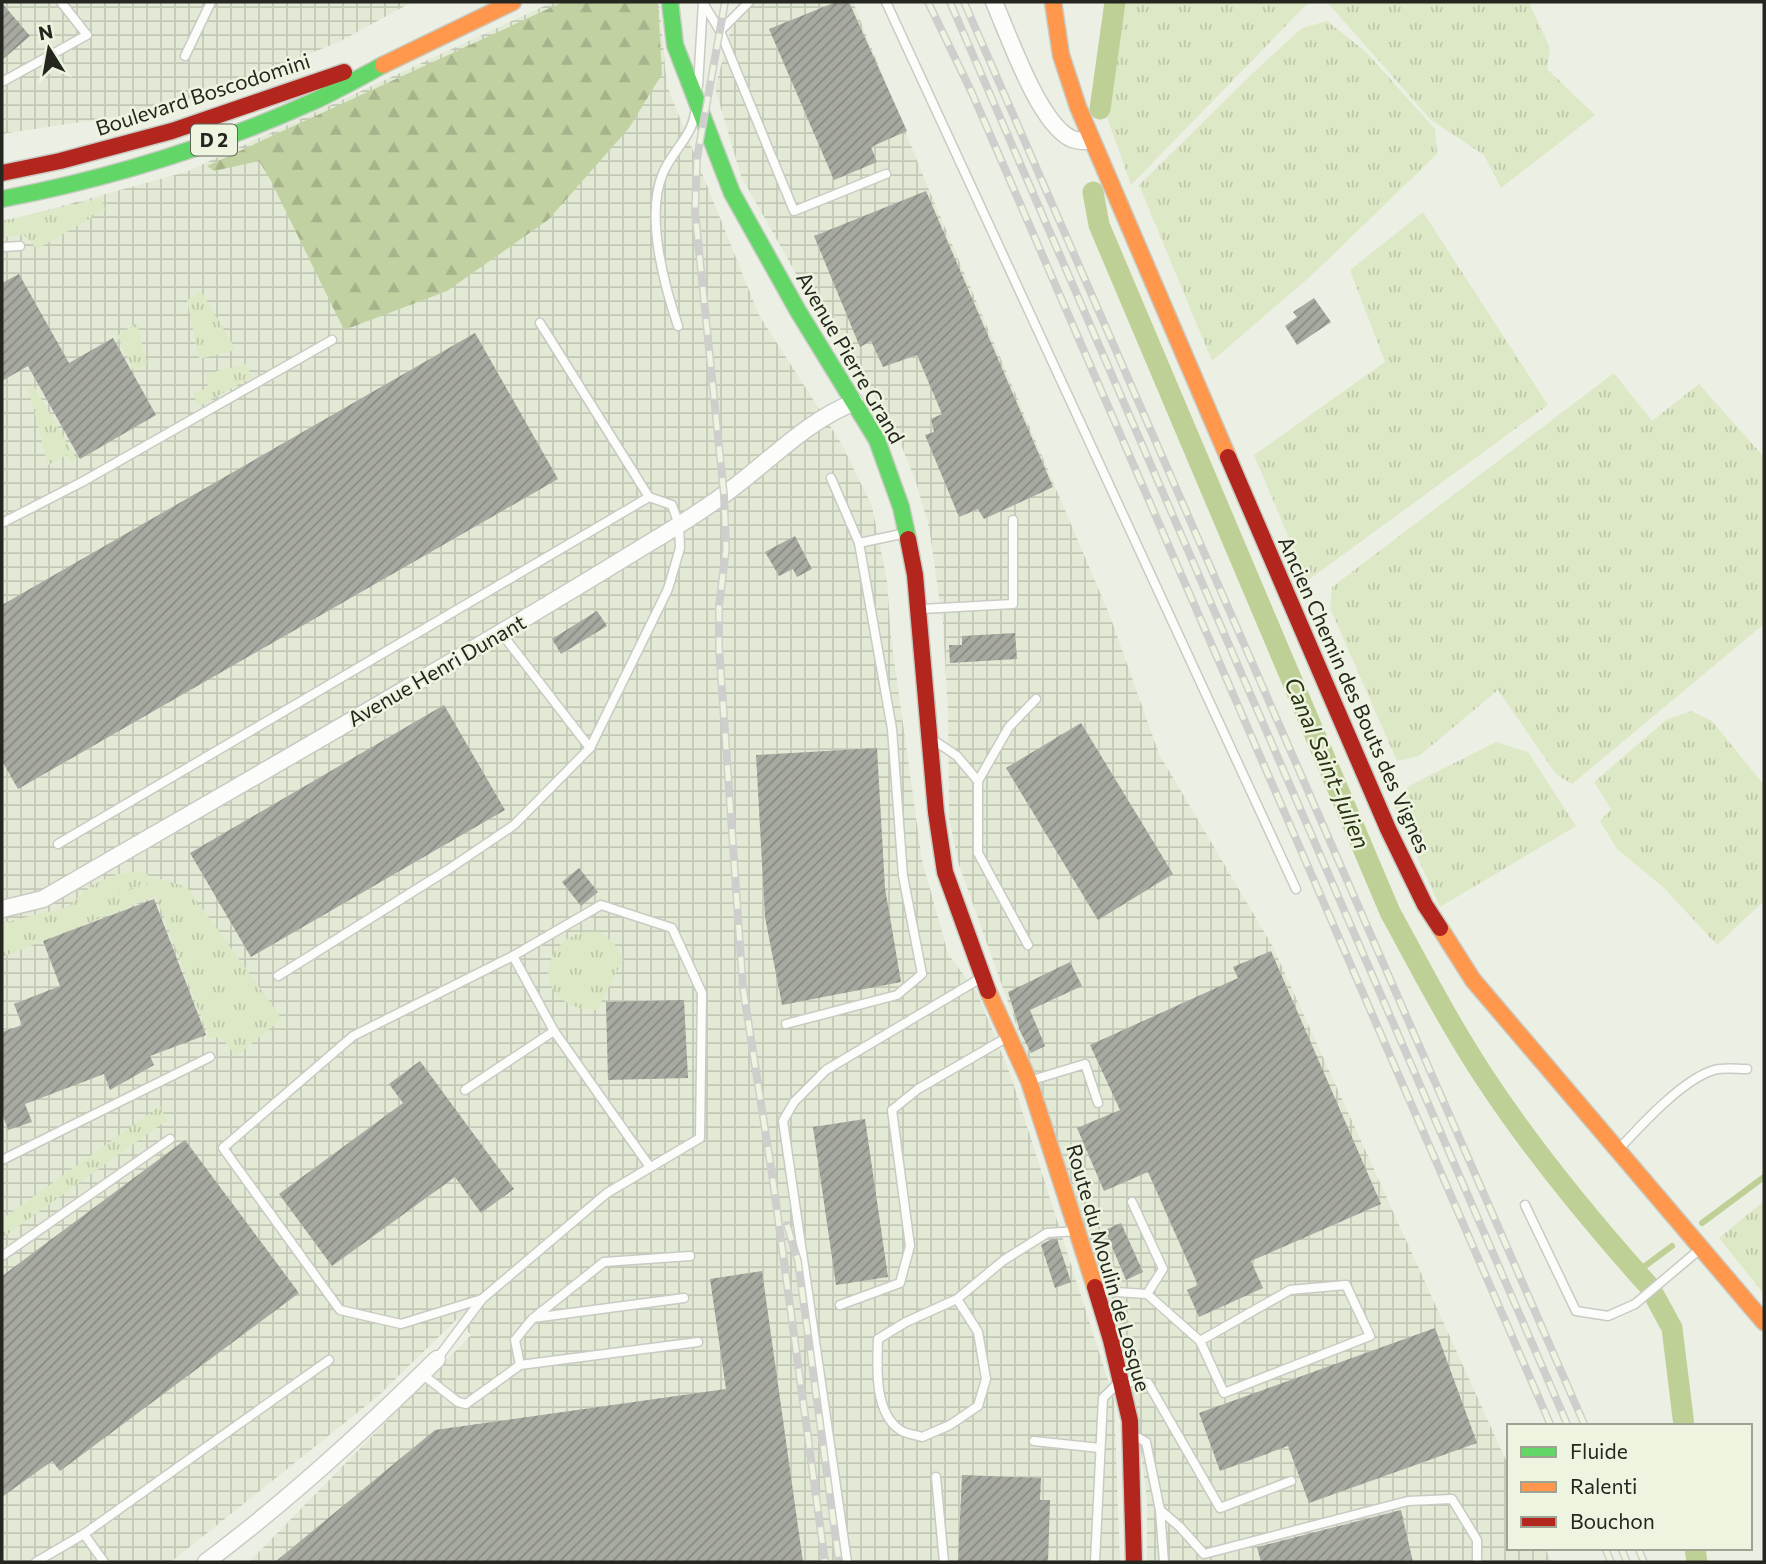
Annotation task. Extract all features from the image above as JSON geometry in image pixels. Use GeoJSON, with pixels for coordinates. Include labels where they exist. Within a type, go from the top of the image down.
{"type":"FeatureCollection","features":[{"type":"Feature","properties":{"kind":"street","name":"Boulevard Boscodomini"},"geometry":{"type":"LineString","coordinates":[[2,200],[50,190],[189,150],[312,102],[513,2]]}},
{"type":"Feature","properties":{"kind":"street","name":"Avenue Pierre Grand"},"geometry":{"type":"LineString","coordinates":[[670,2],[675,45],[732,193],[798,311],[877,440],[901,507],[915,575],[936,811],[945,872],[990,997]]}},
{"type":"Feature","properties":{"kind":"street"},"geometry":{"type":"LineString","coordinates":[[994,2],[1042,109],[1068,137],[1080,142],[1091,141]]}},
{"type":"Feature","properties":{"kind":"street","name":"Ancien Chemin des Bouts des Vignes"},"geometry":{"type":"LineString","coordinates":[[1053,2],[1056,40],[1071,90],[1091,141],[1388,829],[1425,905],[1473,980],[1764,1322]]}},
{"type":"Feature","properties":{"kind":"street","name":"Boulevard Boscodomini"},"geometry":{"type":"LineString","coordinates":[[2,173],[60,161],[172,131],[414,49]]}},
{"type":"Feature","properties":{"kind":"street","name":"Avenue Henri Dunant"},"geometry":{"type":"LineString","coordinates":[[2,909],[43,899],[502,634],[679,525],[732,489],[802,431],[821,418],[855,402]]}},
{"type":"Feature","properties":{"kind":"street","name":"Route du Moulin de Losque"},"geometry":{"type":"LineString","coordinates":[[990,997],[1029,1081],[1079,1231],[1120,1381],[1130,1421],[1134,1562]]}},
{"type":"Feature","properties":{"kind":"street"},"geometry":{"type":"LineString","coordinates":[[206,1562],[268,1515],[370,1426],[437,1359]]}},
{"type":"Feature","properties":{"kind":"lane"},"geometry":{"type":"LineString","coordinates":[[2,82],[87,35],[61,2]]}},
{"type":"Feature","properties":{"kind":"lane"},"geometry":{"type":"LineString","coordinates":[[184,56],[211,2]]}},
{"type":"Feature","properties":{"kind":"lane"},"geometry":{"type":"LineString","coordinates":[[678,326],[663,280],[656,218],[660,179],[671,155],[693,127],[703,2]]}},
{"type":"Feature","properties":{"kind":"lane"},"geometry":{"type":"LineString","coordinates":[[703,2],[720,31],[794,211],[886,174]]}},
{"type":"Feature","properties":{"kind":"lane"},"geometry":{"type":"LineString","coordinates":[[720,31],[749,2]]}},
{"type":"Feature","properties":{"kind":"lane"},"geometry":{"type":"LineString","coordinates":[[886,2],[1296,889]]}},
{"type":"Feature","properties":{"kind":"lane"},"geometry":{"type":"LineString","coordinates":[[2,247],[20,246]]}},
{"type":"Feature","properties":{"kind":"lane"},"geometry":{"type":"LineString","coordinates":[[278,976],[514,825],[590,748],[668,589],[680,548],[679,525],[671,505],[649,497],[540,323]]}},
{"type":"Feature","properties":{"kind":"lane"},"geometry":{"type":"LineString","coordinates":[[2,523],[93,476],[332,340]]}},
{"type":"Feature","properties":{"kind":"lane"},"geometry":{"type":"LineString","coordinates":[[786,1024],[897,995],[922,974],[903,876],[892,729],[859,543],[831,478]]}},
{"type":"Feature","properties":{"kind":"lane"},"geometry":{"type":"LineString","coordinates":[[58,844],[649,497]]}},
{"type":"Feature","properties":{"kind":"lane"},"geometry":{"type":"LineString","coordinates":[[918,609],[1013,604],[1013,520]]}},
{"type":"Feature","properties":{"kind":"lane"},"geometry":{"type":"LineString","coordinates":[[859,543],[906,533]]}},
{"type":"Feature","properties":{"kind":"lane"},"geometry":{"type":"LineString","coordinates":[[502,634],[590,748]]}},
{"type":"Feature","properties":{"kind":"lane"},"geometry":{"type":"LineString","coordinates":[[1028,945],[978,853],[978,781],[1009,727],[1036,699]]}},
{"type":"Feature","properties":{"kind":"lane"},"geometry":{"type":"LineString","coordinates":[[929,737],[957,756],[978,781]]}},
{"type":"Feature","properties":{"kind":"lane"},"geometry":{"type":"LineString","coordinates":[[437,1359],[482,1299],[607,1193],[700,1138],[702,993],[672,928],[601,905],[513,956],[354,1037],[223,1148],[340,1310],[401,1324],[482,1299]]}},
{"type":"Feature","properties":{"kind":"lane"},"geometry":{"type":"LineString","coordinates":[[513,956],[554,1031],[650,1167]]}},
{"type":"Feature","properties":{"kind":"lane"},"geometry":{"type":"LineString","coordinates":[[846,1562],[783,1121],[794,1102],[826,1070],[983,977]]}},
{"type":"Feature","properties":{"kind":"lane"},"geometry":{"type":"LineString","coordinates":[[465,1090],[554,1031]]}},
{"type":"Feature","properties":{"kind":"lane"},"geometry":{"type":"LineString","coordinates":[[840,1305],[900,1283],[910,1246],[892,1110],[918,1089],[1009,1036]]}},
{"type":"Feature","properties":{"kind":"lane"},"geometry":{"type":"LineString","coordinates":[[2,1160],[209,1057]]}},
{"type":"Feature","properties":{"kind":"lane"},"geometry":{"type":"LineString","coordinates":[[1029,1081],[1085,1064],[1098,1103]]}},
{"type":"Feature","properties":{"kind":"lane"},"geometry":{"type":"LineString","coordinates":[[1618,1150],[1668,1101],[1700,1076],[1717,1069],[1747,1069]]}},
{"type":"Feature","properties":{"kind":"lane"},"geometry":{"type":"LineString","coordinates":[[2,1256],[170,1139]]}},
{"type":"Feature","properties":{"kind":"lane"},"geometry":{"type":"LineString","coordinates":[[1132,1202],[1163,1269],[1147,1294]]}},
{"type":"Feature","properties":{"kind":"lane"},"geometry":{"type":"LineString","coordinates":[[1525,1205],[1576,1311],[1608,1316],[1635,1304],[1701,1248]]}},
{"type":"Feature","properties":{"kind":"lane"},"geometry":{"type":"LineString","coordinates":[[957,1298],[978,1332],[986,1379],[978,1406],[950,1425],[922,1437],[901,1431],[884,1412],[877,1367],[878,1339],[906,1322],[957,1298],[1004,1260],[1047,1233],[1079,1231]]}},
{"type":"Feature","properties":{"kind":"lane"},"geometry":{"type":"LineString","coordinates":[[520,1366],[515,1340],[533,1318],[604,1262],[690,1256]]}},
{"type":"Feature","properties":{"kind":"lane"},"geometry":{"type":"LineString","coordinates":[[1096,1291],[1147,1294],[1200,1341],[1224,1393],[1370,1336],[1346,1285],[1290,1290],[1200,1341]]}},
{"type":"Feature","properties":{"kind":"lane"},"geometry":{"type":"LineString","coordinates":[[533,1318],[684,1298]]}},
{"type":"Feature","properties":{"kind":"lane"},"geometry":{"type":"LineString","coordinates":[[422,1374],[458,1402],[466,1404],[520,1366],[698,1342]]}},
{"type":"Feature","properties":{"kind":"lane"},"geometry":{"type":"LineString","coordinates":[[36,1562],[84,1534],[330,1360]]}},
{"type":"Feature","properties":{"kind":"lane"},"geometry":{"type":"LineString","coordinates":[[1095,1562],[1103,1398],[1120,1381],[1148,1384],[1220,1508],[1291,1481]]}},
{"type":"Feature","properties":{"kind":"lane"},"geometry":{"type":"LineString","coordinates":[[1130,1433],[1146,1443],[1160,1510],[1164,1562]]}},
{"type":"Feature","properties":{"kind":"lane"},"geometry":{"type":"LineString","coordinates":[[1034,1441],[1100,1448]]}},
{"type":"Feature","properties":{"kind":"lane"},"geometry":{"type":"LineString","coordinates":[[936,1477],[944,1562]]}},
{"type":"Feature","properties":{"kind":"lane"},"geometry":{"type":"LineString","coordinates":[[1160,1510],[1180,1527],[1204,1554],[1408,1501],[1452,1499],[1477,1540],[1478,1562]]}},
{"type":"Feature","properties":{"kind":"lane"},"geometry":{"type":"LineString","coordinates":[[84,1534],[104,1562]]}},
{"type":"Feature","properties":{"kind":"shaded area"},"geometry":{"type":"Polygon","coordinates":[[[2,2],[412,2],[337,43],[159,110],[2,134],[2,2]]]}},
{"type":"Feature","properties":{"kind":"shaded area"},"geometry":{"type":"Polygon","coordinates":[[[553,2],[659,2],[667,86],[759,315],[841,443],[872,506],[887,581],[891,638],[922,860],[948,954],[977,993],[1011,1076],[1114,1399],[1120,1562],[249,1562],[471,1335],[457,1319],[378,1396],[171,1562],[2,1562],[2,220],[186,172],[553,2]]]}},
{"type":"Feature","properties":{"kind":"shaded area"},"geometry":{"type":"Polygon","coordinates":[[[738,2],[853,2],[927,185],[1110,616],[1159,754],[1273,947],[1507,1463],[1507,1550],[1546,1550],[1552,1562],[1147,1562],[1147,1499],[1130,1366],[1055,1134],[959,865],[949,818],[948,713],[943,625],[929,527],[916,482],[897,435],[863,375],[827,329],[741,176],[715,88],[738,2]]]}},
{"type":"Feature","properties":{"kind":"green space"},"geometry":{"type":"Polygon","coordinates":[[[563,2],[658,2],[662,74],[629,128],[548,220],[447,291],[344,330],[259,161],[214,171],[207,166],[563,2]]]}},
{"type":"Feature","properties":{"kind":"green space"},"geometry":{"type":"Polygon","coordinates":[[[1119,2],[1309,2],[1131,185],[1107,117],[1119,2]]]}},
{"type":"Feature","properties":{"kind":"green space"},"geometry":{"type":"Polygon","coordinates":[[[1327,2],[1529,2],[1550,48],[1547,69],[1595,115],[1501,188],[1484,155],[1431,120],[1327,2]]]}},
{"type":"Feature","properties":{"kind":"green space"},"geometry":{"type":"Polygon","coordinates":[[[1327,21],[1365,51],[1435,129],[1437,154],[1312,275],[1212,361],[1139,185],[1302,28],[1327,21]]]}},
{"type":"Feature","properties":{"kind":"green space"},"geometry":{"type":"Polygon","coordinates":[[[102,198],[105,210],[37,249],[24,235],[2,237],[2,221],[102,198]]]}},
{"type":"Feature","properties":{"kind":"green space"},"geometry":{"type":"Polygon","coordinates":[[[1423,212],[1548,405],[1307,581],[1254,455],[1385,362],[1350,270],[1423,212]]]}},
{"type":"Feature","properties":{"kind":"green space"},"geometry":{"type":"Polygon","coordinates":[[[201,291],[236,350],[199,359],[187,300],[201,291]]]}},
{"type":"Feature","properties":{"kind":"green space"},"geometry":{"type":"Polygon","coordinates":[[[137,323],[147,364],[134,371],[117,336],[137,323]]]}},
{"type":"Feature","properties":{"kind":"green space"},"geometry":{"type":"Polygon","coordinates":[[[246,364],[252,377],[203,404],[196,402],[194,393],[208,388],[206,374],[246,364]]]}},
{"type":"Feature","properties":{"kind":"green space"},"geometry":{"type":"Polygon","coordinates":[[[1614,373],[1652,421],[1699,384],[1764,457],[1764,624],[1572,784],[1556,774],[1498,690],[1419,756],[1397,761],[1330,608],[1332,587],[1614,373]]]}},
{"type":"Feature","properties":{"kind":"green space"},"geometry":{"type":"Polygon","coordinates":[[[33,385],[77,460],[71,462],[67,455],[48,465],[28,388],[33,385]]]}},
{"type":"Feature","properties":{"kind":"green space"},"geometry":{"type":"Polygon","coordinates":[[[1691,711],[1712,721],[1764,785],[1764,901],[1717,945],[1663,887],[1617,849],[1600,821],[1611,809],[1594,782],[1666,720],[1691,711]]]}},
{"type":"Feature","properties":{"kind":"green space"},"geometry":{"type":"Polygon","coordinates":[[[1496,742],[1528,752],[1576,826],[1440,907],[1394,806],[1409,786],[1496,742]]]}},
{"type":"Feature","properties":{"kind":"green space"},"geometry":{"type":"Polygon","coordinates":[[[143,871],[154,880],[95,902],[160,879],[187,887],[282,1019],[236,1056],[221,1037],[209,1038],[156,896],[2,957],[2,923],[65,908],[94,884],[118,874],[143,871]]]}},
{"type":"Feature","properties":{"kind":"green space"},"geometry":{"type":"Polygon","coordinates":[[[582,932],[599,932],[614,943],[623,960],[597,1010],[577,1007],[566,1002],[551,985],[549,965],[567,939],[582,932]]]}},
{"type":"Feature","properties":{"kind":"green space"},"geometry":{"type":"Polygon","coordinates":[[[160,1106],[167,1120],[2,1238],[2,1219],[160,1106]]]}},
{"type":"Feature","properties":{"kind":"green space"},"geometry":{"type":"Polygon","coordinates":[[[1764,1201],[1764,1294],[1719,1238],[1764,1201]]]}},
{"type":"Feature","properties":{"kind":"building"},"geometry":{"type":"Polygon","coordinates":[[[836,2],[849,2],[907,131],[871,147],[877,162],[834,180],[769,29],[836,2]]]}},
{"type":"Feature","properties":{"kind":"building"},"geometry":{"type":"Polygon","coordinates":[[[2,3],[30,36],[2,60],[2,3]]]}},
{"type":"Feature","properties":{"kind":"building"},"geometry":{"type":"Polygon","coordinates":[[[926,191],[1053,487],[984,519],[978,509],[959,517],[925,435],[934,432],[931,419],[942,414],[917,355],[883,367],[871,341],[860,347],[814,236],[926,191]]]}},
{"type":"Feature","properties":{"kind":"building"},"geometry":{"type":"Polygon","coordinates":[[[19,274],[69,363],[113,338],[156,415],[80,459],[28,366],[2,381],[2,283],[19,274]]]}},
{"type":"Feature","properties":{"kind":"building"},"geometry":{"type":"Polygon","coordinates":[[[1314,298],[1331,322],[1297,345],[1285,326],[1297,317],[1293,312],[1314,298]]]}},
{"type":"Feature","properties":{"kind":"building"},"geometry":{"type":"Polygon","coordinates":[[[475,333],[558,479],[18,789],[2,761],[2,605],[475,333]]]}},
{"type":"Feature","properties":{"kind":"building"},"geometry":{"type":"Polygon","coordinates":[[[795,536],[812,569],[797,577],[793,569],[779,576],[765,552],[795,536]]]}},
{"type":"Feature","properties":{"kind":"building"},"geometry":{"type":"Polygon","coordinates":[[[597,611],[607,626],[561,654],[552,639],[597,611]]]}},
{"type":"Feature","properties":{"kind":"building"},"geometry":{"type":"Polygon","coordinates":[[[1015,633],[1017,659],[950,663],[949,645],[962,645],[962,636],[1015,633]]]}},
{"type":"Feature","properties":{"kind":"building"},"geometry":{"type":"Polygon","coordinates":[[[444,705],[505,810],[251,957],[190,853],[444,705]]]}},
{"type":"Feature","properties":{"kind":"building"},"geometry":{"type":"Polygon","coordinates":[[[1081,723],[1173,874],[1098,920],[1006,768],[1081,723]]]}},
{"type":"Feature","properties":{"kind":"building"},"geometry":{"type":"Polygon","coordinates":[[[877,748],[885,888],[901,982],[782,1005],[765,917],[756,755],[877,748]]]}},
{"type":"Feature","properties":{"kind":"building"},"geometry":{"type":"Polygon","coordinates":[[[579,868],[598,892],[581,906],[562,882],[579,868]]]}},
{"type":"Feature","properties":{"kind":"building"},"geometry":{"type":"Polygon","coordinates":[[[154,899],[206,1035],[150,1056],[154,1065],[110,1090],[104,1074],[25,1104],[32,1122],[8,1130],[2,1113],[2,1032],[22,1025],[14,1004],[60,986],[43,941],[154,899]]]}},
{"type":"Feature","properties":{"kind":"building"},"geometry":{"type":"Polygon","coordinates":[[[1271,951],[1381,1204],[1251,1261],[1263,1288],[1199,1317],[1187,1290],[1198,1285],[1148,1172],[1104,1191],[1077,1128],[1120,1110],[1090,1045],[1238,978],[1233,967],[1271,951]]]}},
{"type":"Feature","properties":{"kind":"building"},"geometry":{"type":"Polygon","coordinates":[[[1070,962],[1082,986],[1030,1010],[1045,1046],[1031,1053],[1020,1031],[1008,992],[1070,962]]]}},
{"type":"Feature","properties":{"kind":"building"},"geometry":{"type":"Polygon","coordinates":[[[684,1000],[688,1078],[608,1080],[606,1002],[684,1000]]]}},
{"type":"Feature","properties":{"kind":"building"},"geometry":{"type":"Polygon","coordinates":[[[420,1061],[514,1189],[481,1213],[455,1177],[332,1266],[279,1194],[403,1103],[389,1084],[420,1061]]]}},
{"type":"Feature","properties":{"kind":"building"},"geometry":{"type":"Polygon","coordinates":[[[865,1119],[888,1277],[836,1285],[813,1127],[865,1119]]]}},
{"type":"Feature","properties":{"kind":"building"},"geometry":{"type":"Polygon","coordinates":[[[185,1140],[299,1293],[60,1471],[52,1461],[2,1497],[2,1276],[185,1140]]]}},
{"type":"Feature","properties":{"kind":"building"},"geometry":{"type":"Polygon","coordinates":[[[1121,1223],[1143,1272],[1126,1280],[1105,1230],[1121,1223]]]}},
{"type":"Feature","properties":{"kind":"building"},"geometry":{"type":"Polygon","coordinates":[[[1057,1239],[1071,1282],[1055,1288],[1041,1245],[1057,1239]]]}},
{"type":"Feature","properties":{"kind":"building"},"geometry":{"type":"Polygon","coordinates":[[[762,1271],[803,1562],[275,1562],[435,1430],[726,1389],[710,1279],[762,1271]]]}},
{"type":"Feature","properties":{"kind":"building"},"geometry":{"type":"Polygon","coordinates":[[[1435,1328],[1477,1443],[1309,1503],[1288,1446],[1220,1471],[1199,1413],[1435,1328]]]}},
{"type":"Feature","properties":{"kind":"building"},"geometry":{"type":"Polygon","coordinates":[[[962,1475],[1041,1478],[1040,1500],[1050,1500],[1048,1562],[958,1562],[962,1475]]]}},
{"type":"Feature","properties":{"kind":"building"},"geometry":{"type":"Polygon","coordinates":[[[1401,1510],[1413,1562],[1261,1562],[1257,1547],[1401,1510]]]}},
{"type":"Feature","properties":{"kind":"waterway","name":"Canal Saint-Julien"},"geometry":{"type":"LineString","coordinates":[[1100,109],[1115,2]]}},
{"type":"Feature","properties":{"kind":"waterway","name":"Canal Saint-Julien"},"geometry":{"type":"LineString","coordinates":[[1093,192],[1099,225],[1390,912],[1458,1035],[1502,1103],[1561,1183],[1648,1285]]}},
{"type":"Feature","properties":{"kind":"waterway"},"geometry":{"type":"LineString","coordinates":[[1702,1223],[1764,1177]]}},
{"type":"Feature","properties":{"kind":"waterway"},"geometry":{"type":"LineString","coordinates":[[1637,1272],[1672,1246]]}},
{"type":"Feature","properties":{"kind":"waterway","name":"Canal Saint-Julien"},"geometry":{"type":"LineString","coordinates":[[1654,1295],[1672,1328],[1684,1424]]}},
{"type":"Feature","properties":{"kind":"waterway","name":"Canal Saint-Julien"},"geometry":{"type":"LineString","coordinates":[[1695,1550],[1697,1562]]}},
{"type":"Feature","properties":{"kind":"railway"},"geometry":{"type":"LineString","coordinates":[[725,2],[697,158],[695,212],[724,495],[726,549],[719,606],[719,647],[743,988],[772,1174],[825,1562]]}},
{"type":"Feature","properties":{"kind":"railway"},"geometry":{"type":"LineString","coordinates":[[928,2],[972,93],[1550,1424]]}},
{"type":"Feature","properties":{"kind":"railway"},"geometry":{"type":"LineString","coordinates":[[950,2],[1567,1424]]}},
{"type":"Feature","properties":{"kind":"railway"},"geometry":{"type":"LineString","coordinates":[[964,2],[1584,1424]]}},
{"type":"Feature","properties":{"kind":"railway"},"geometry":{"type":"LineString","coordinates":[[787,1225],[798,1261],[839,1562]]}},
{"type":"Feature","properties":{"kind":"railway"},"geometry":{"type":"LineString","coordinates":[[1606,1550],[1611,1562]]}},
{"type":"Feature","properties":{"kind":"railway"},"geometry":{"type":"LineString","coordinates":[[1622,1550],[1627,1562]]}},
{"type":"Feature","properties":{"kind":"railway"},"geometry":{"type":"LineString","coordinates":[[1639,1550],[1644,1562]]}},
{"type":"Feature","properties":{"kind":"traffic: fast"},"geometry":{"type":"LineString","coordinates":[[670,2],[675,45],[732,193],[798,311],[877,440],[901,507],[908,539]]}},
{"type":"Feature","properties":{"kind":"traffic: fast"},"geometry":{"type":"LineString","coordinates":[[2,199],[81,182],[199,147],[312,102],[383,65]]}},
{"type":"Feature","properties":{"kind":"traffic: slow"},"geometry":{"type":"LineString","coordinates":[[383,65],[513,2]]}},
{"type":"Feature","properties":{"kind":"traffic: slow"},"geometry":{"type":"LineString","coordinates":[[1053,2],[1061,55],[1078,107],[1228,457]]}},
{"type":"Feature","properties":{"kind":"traffic: slow"},"geometry":{"type":"LineString","coordinates":[[1440,928],[1473,980],[1764,1322]]}},
{"type":"Feature","properties":{"kind":"traffic: slow"},"geometry":{"type":"LineString","coordinates":[[988,991],[1029,1081],[1095,1287]]}},
{"type":"Feature","properties":{"kind":"traffic: jam"},"geometry":{"type":"LineString","coordinates":[[2,173],[60,161],[172,131],[344,72]]}},
{"type":"Feature","properties":{"kind":"traffic: jam"},"geometry":{"type":"LineString","coordinates":[[1228,457],[1388,829],[1425,905],[1440,928]]}},
{"type":"Feature","properties":{"kind":"traffic: jam"},"geometry":{"type":"LineString","coordinates":[[908,539],[915,575],[936,812],[945,872],[988,991]]}},
{"type":"Feature","properties":{"kind":"traffic: jam"},"geometry":{"type":"LineString","coordinates":[[1095,1287],[1130,1421],[1134,1562]]}}]}
